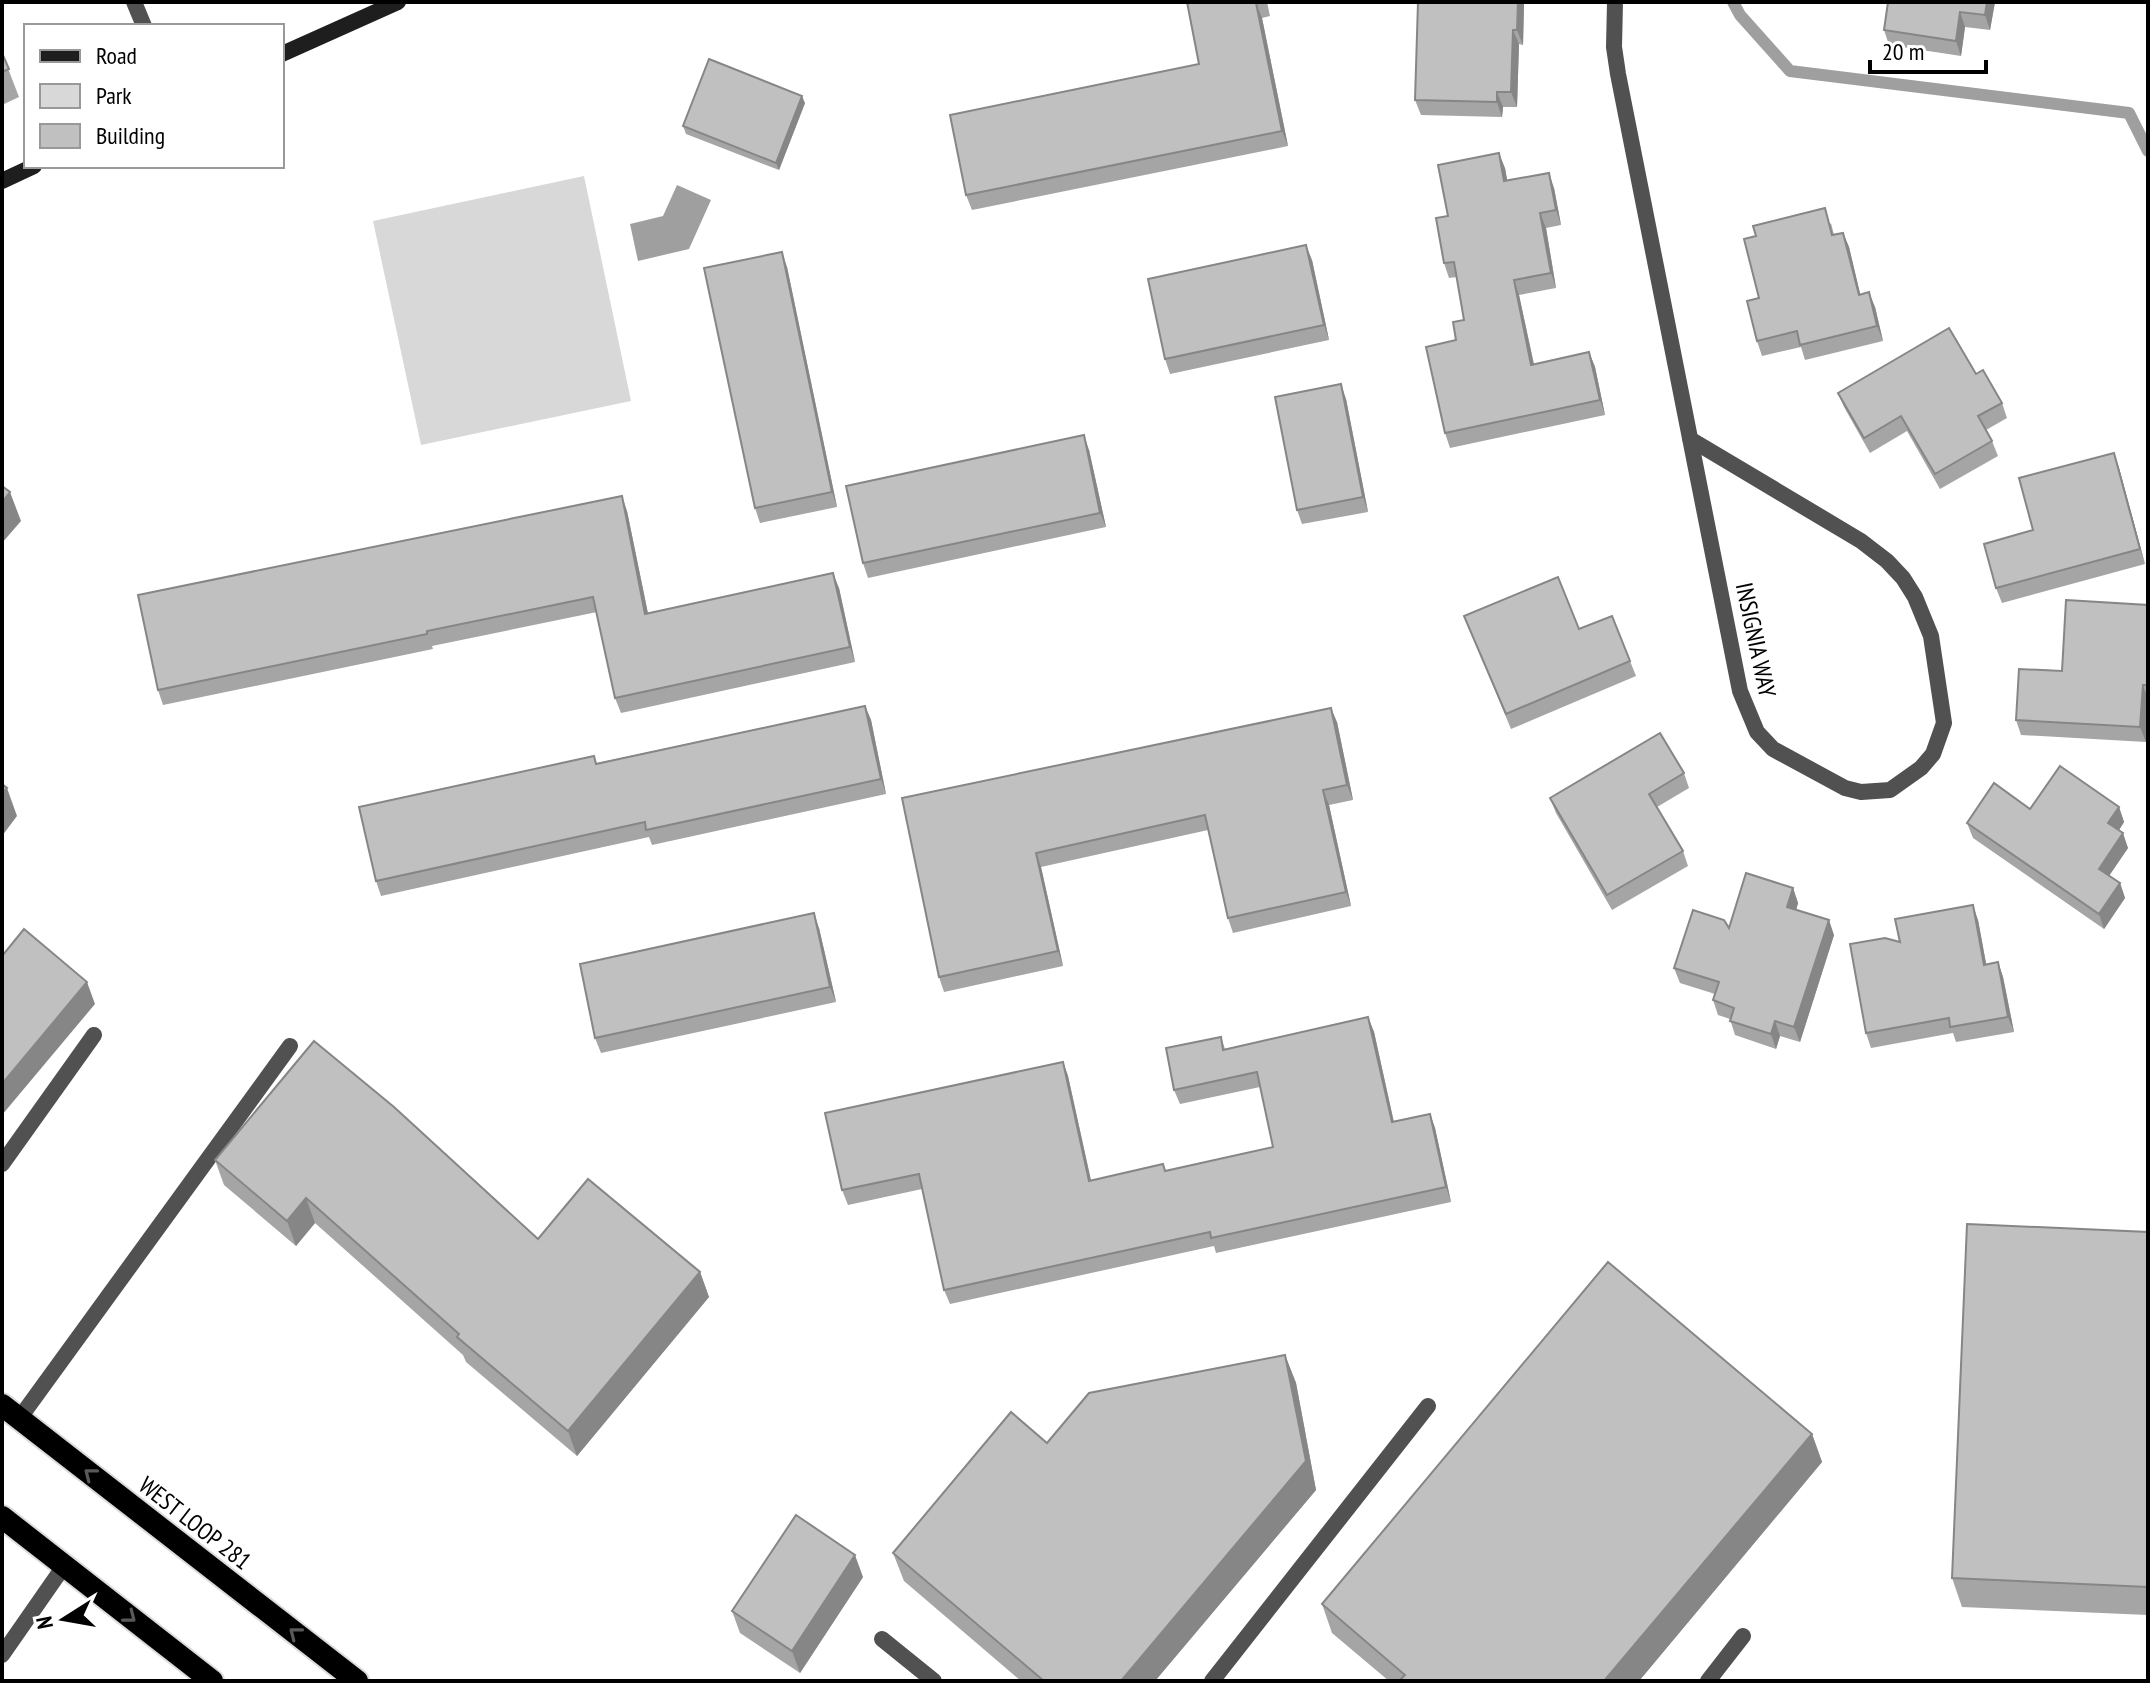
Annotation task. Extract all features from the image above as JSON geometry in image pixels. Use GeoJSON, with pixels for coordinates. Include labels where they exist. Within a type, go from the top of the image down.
{"type":"FeatureCollection","features":[{"type":"Feature","properties":{"kind":"highway","name":"WEST LOOP 281"},"geometry":{"type":"LineString","coordinates":[[11,1412],[357,1681]]}},
{"type":"Feature","properties":{"kind":"highway"},"geometry":{"type":"LineString","coordinates":[[2,1517],[206,1679]]}},
{"type":"Feature","properties":{"kind":"main road"},"geometry":{"type":"LineString","coordinates":[[284,53],[398,2]]}},
{"type":"Feature","properties":{"kind":"main road"},"geometry":{"type":"LineString","coordinates":[[2,181],[30,168]]}},
{"type":"Feature","properties":{"kind":"street"},"geometry":{"type":"LineString","coordinates":[[134,2],[143,24]]}},
{"type":"Feature","properties":{"kind":"street","name":"INSIGNIA WAY"},"geometry":{"type":"LineString","coordinates":[[1615,2],[1614,47],[1618,74],[1690,439],[1740,691],[1757,732],[1773,749],[1792,761],[1845,788],[1861,792],[1890,790],[1905,782],[1933,754],[1944,723],[1931,636],[1915,597],[1887,561],[1861,541],[1690,439]]}},
{"type":"Feature","properties":{"kind":"street"},"geometry":{"type":"LineString","coordinates":[[2,1164],[94,1035]]}},
{"type":"Feature","properties":{"kind":"street"},"geometry":{"type":"LineString","coordinates":[[11,1412],[290,1046]]}},
{"type":"Feature","properties":{"kind":"street"},"geometry":{"type":"LineString","coordinates":[[1212,1681],[1428,1406]]}},
{"type":"Feature","properties":{"kind":"street"},"geometry":{"type":"LineString","coordinates":[[2,1655],[64,1566]]}},
{"type":"Feature","properties":{"kind":"street"},"geometry":{"type":"LineString","coordinates":[[1708,1681],[1743,1636]]}},
{"type":"Feature","properties":{"kind":"street"},"geometry":{"type":"LineString","coordinates":[[882,1639],[934,1681]]}},
{"type":"Feature","properties":{"kind":"green space"},"geometry":{"type":"Polygon","coordinates":[[[584,176],[631,401],[421,445],[373,221],[584,176]]]}},
{"type":"Feature","properties":{"kind":"shaded area"},"geometry":{"type":"Polygon","coordinates":[[[677,185],[711,200],[689,249],[638,261],[630,224],[663,216],[677,185]]]}},
{"type":"Feature","properties":{"kind":"building"},"geometry":{"type":"Polygon","coordinates":[[[1187,2],[1262,2],[1256,3],[1282,131],[966,195],[950,115],[1199,64],[1187,2]]]}},
{"type":"Feature","properties":{"kind":"building"},"geometry":{"type":"Polygon","coordinates":[[[1418,2],[1518,2],[1517,30],[1513,30],[1511,92],[1497,92],[1497,102],[1415,100],[1418,2]]]}},
{"type":"Feature","properties":{"kind":"building"},"geometry":{"type":"Polygon","coordinates":[[[1888,2],[1987,2],[1985,15],[1960,12],[1956,41],[1884,30],[1888,2]]]}},
{"type":"Feature","properties":{"kind":"building"},"geometry":{"type":"Polygon","coordinates":[[[2,53],[9,69],[2,72],[2,53]]]}},
{"type":"Feature","properties":{"kind":"building"},"geometry":{"type":"Polygon","coordinates":[[[709,59],[802,96],[776,163],[683,126],[709,59]]]}},
{"type":"Feature","properties":{"kind":"building"},"geometry":{"type":"Polygon","coordinates":[[[1499,153],[1504,181],[1549,173],[1556,210],[1540,213],[1551,273],[1514,280],[1531,365],[1589,352],[1600,400],[1445,433],[1426,347],[1456,340],[1453,322],[1464,320],[1454,262],[1444,263],[1436,218],[1448,216],[1438,165],[1499,153]]]}},
{"type":"Feature","properties":{"kind":"building"},"geometry":{"type":"Polygon","coordinates":[[[1825,208],[1832,235],[1843,233],[1859,295],[1869,292],[1877,326],[1800,345],[1797,331],[1757,341],[1747,301],[1759,298],[1744,239],[1756,236],[1753,226],[1825,208]]]}},
{"type":"Feature","properties":{"kind":"building"},"geometry":{"type":"Polygon","coordinates":[[[1306,245],[1324,325],[1165,359],[1148,279],[1306,245]]]}},
{"type":"Feature","properties":{"kind":"building"},"geometry":{"type":"Polygon","coordinates":[[[782,252],[832,492],[755,508],[704,268],[782,252]]]}},
{"type":"Feature","properties":{"kind":"building"},"geometry":{"type":"Polygon","coordinates":[[[1949,328],[1976,374],[1983,370],[2002,403],[1978,416],[1992,441],[1935,474],[1901,416],[1864,438],[1838,393],[1949,328]]]}},
{"type":"Feature","properties":{"kind":"building"},"geometry":{"type":"Polygon","coordinates":[[[1341,384],[1363,497],[1297,510],[1275,397],[1341,384]]]}},
{"type":"Feature","properties":{"kind":"building"},"geometry":{"type":"Polygon","coordinates":[[[1084,435],[1100,513],[863,563],[846,486],[1084,435]]]}},
{"type":"Feature","properties":{"kind":"building"},"geometry":{"type":"Polygon","coordinates":[[[2114,453],[2140,549],[1996,588],[1984,544],[2033,530],[2019,478],[2114,453]]]}},
{"type":"Feature","properties":{"kind":"building"},"geometry":{"type":"Polygon","coordinates":[[[2,486],[10,492],[2,502],[2,486]]]}},
{"type":"Feature","properties":{"kind":"building"},"geometry":{"type":"Polygon","coordinates":[[[622,496],[645,614],[833,573],[850,647],[615,698],[593,597],[158,690],[138,595],[622,496]]]}},
{"type":"Feature","properties":{"kind":"building"},"geometry":{"type":"Polygon","coordinates":[[[1558,577],[1579,629],[1612,616],[1630,661],[1506,714],[1464,616],[1558,577]]]}},
{"type":"Feature","properties":{"kind":"building"},"geometry":{"type":"Polygon","coordinates":[[[2066,600],[2148,605],[2148,685],[2143,685],[2140,727],[2016,720],[2019,669],[2062,671],[2066,600]]]}},
{"type":"Feature","properties":{"kind":"building"},"geometry":{"type":"Polygon","coordinates":[[[865,706],[881,779],[646,830],[645,822],[376,881],[359,807],[594,756],[596,764],[865,706]]]}},
{"type":"Feature","properties":{"kind":"building"},"geometry":{"type":"Polygon","coordinates":[[[1331,708],[1347,785],[1323,790],[1346,892],[1228,918],[1205,815],[1036,853],[1058,951],[939,977],[902,798],[1331,708]]]}},
{"type":"Feature","properties":{"kind":"building"},"geometry":{"type":"Polygon","coordinates":[[[1660,733],[1684,773],[1649,794],[1683,851],[1607,895],[1550,798],[1660,733]]]}},
{"type":"Feature","properties":{"kind":"building"},"geometry":{"type":"Polygon","coordinates":[[[2060,766],[2119,807],[2108,823],[2123,833],[2099,869],[2120,883],[2099,914],[1967,823],[1994,783],[2030,809],[2060,766]]]}},
{"type":"Feature","properties":{"kind":"building"},"geometry":{"type":"Polygon","coordinates":[[[1746,873],[1793,888],[1787,907],[1829,920],[1794,1027],[1775,1021],[1771,1034],[1730,1021],[1734,1008],[1713,1000],[1719,982],[1674,968],[1693,910],[1724,920],[1729,928],[1746,873]]]}},
{"type":"Feature","properties":{"kind":"building"},"geometry":{"type":"Polygon","coordinates":[[[1973,905],[1984,965],[1998,962],[2008,1017],[1950,1027],[1949,1018],[1866,1033],[1850,944],[1885,938],[1900,942],[1895,919],[1973,905]]]}},
{"type":"Feature","properties":{"kind":"building"},"geometry":{"type":"Polygon","coordinates":[[[814,913],[830,987],[595,1038],[580,964],[814,913]]]}},
{"type":"Feature","properties":{"kind":"building"},"geometry":{"type":"Polygon","coordinates":[[[24,929],[87,982],[2,1084],[2,956],[24,929]]]}},
{"type":"Feature","properties":{"kind":"building"},"geometry":{"type":"Polygon","coordinates":[[[1368,1017],[1392,1122],[1430,1114],[1446,1187],[1211,1238],[1210,1232],[944,1290],[919,1174],[842,1190],[825,1113],[1063,1062],[1089,1181],[1163,1164],[1165,1171],[1273,1147],[1257,1072],[1174,1090],[1166,1048],[1221,1037],[1223,1050],[1368,1017]]]}},
{"type":"Feature","properties":{"kind":"building"},"geometry":{"type":"Polygon","coordinates":[[[314,1041],[394,1107],[538,1239],[588,1179],[700,1272],[568,1431],[457,1337],[459,1334],[306,1198],[287,1221],[215,1160],[314,1041]]]}},
{"type":"Feature","properties":{"kind":"building"},"geometry":{"type":"Polygon","coordinates":[[[1967,1224],[2148,1232],[2148,1587],[1952,1578],[1967,1224]]]}},
{"type":"Feature","properties":{"kind":"building"},"geometry":{"type":"Polygon","coordinates":[[[1608,1262],[1812,1434],[1604,1681],[1399,1681],[1405,1675],[1322,1604],[1608,1262]]]}},
{"type":"Feature","properties":{"kind":"building"},"geometry":{"type":"Polygon","coordinates":[[[1285,1355],[1306,1461],[1121,1681],[1044,1681],[893,1553],[1011,1412],[1047,1443],[1089,1393],[1285,1355]]]}},
{"type":"Feature","properties":{"kind":"building"},"geometry":{"type":"Polygon","coordinates":[[[796,1515],[855,1555],[792,1651],[732,1611],[796,1515]]]}},
{"type":"Feature","properties":{"kind":"waterway"},"geometry":{"type":"LineString","coordinates":[[1733,2],[1740,15],[1790,71],[2129,113],[2148,151]]}}]}
